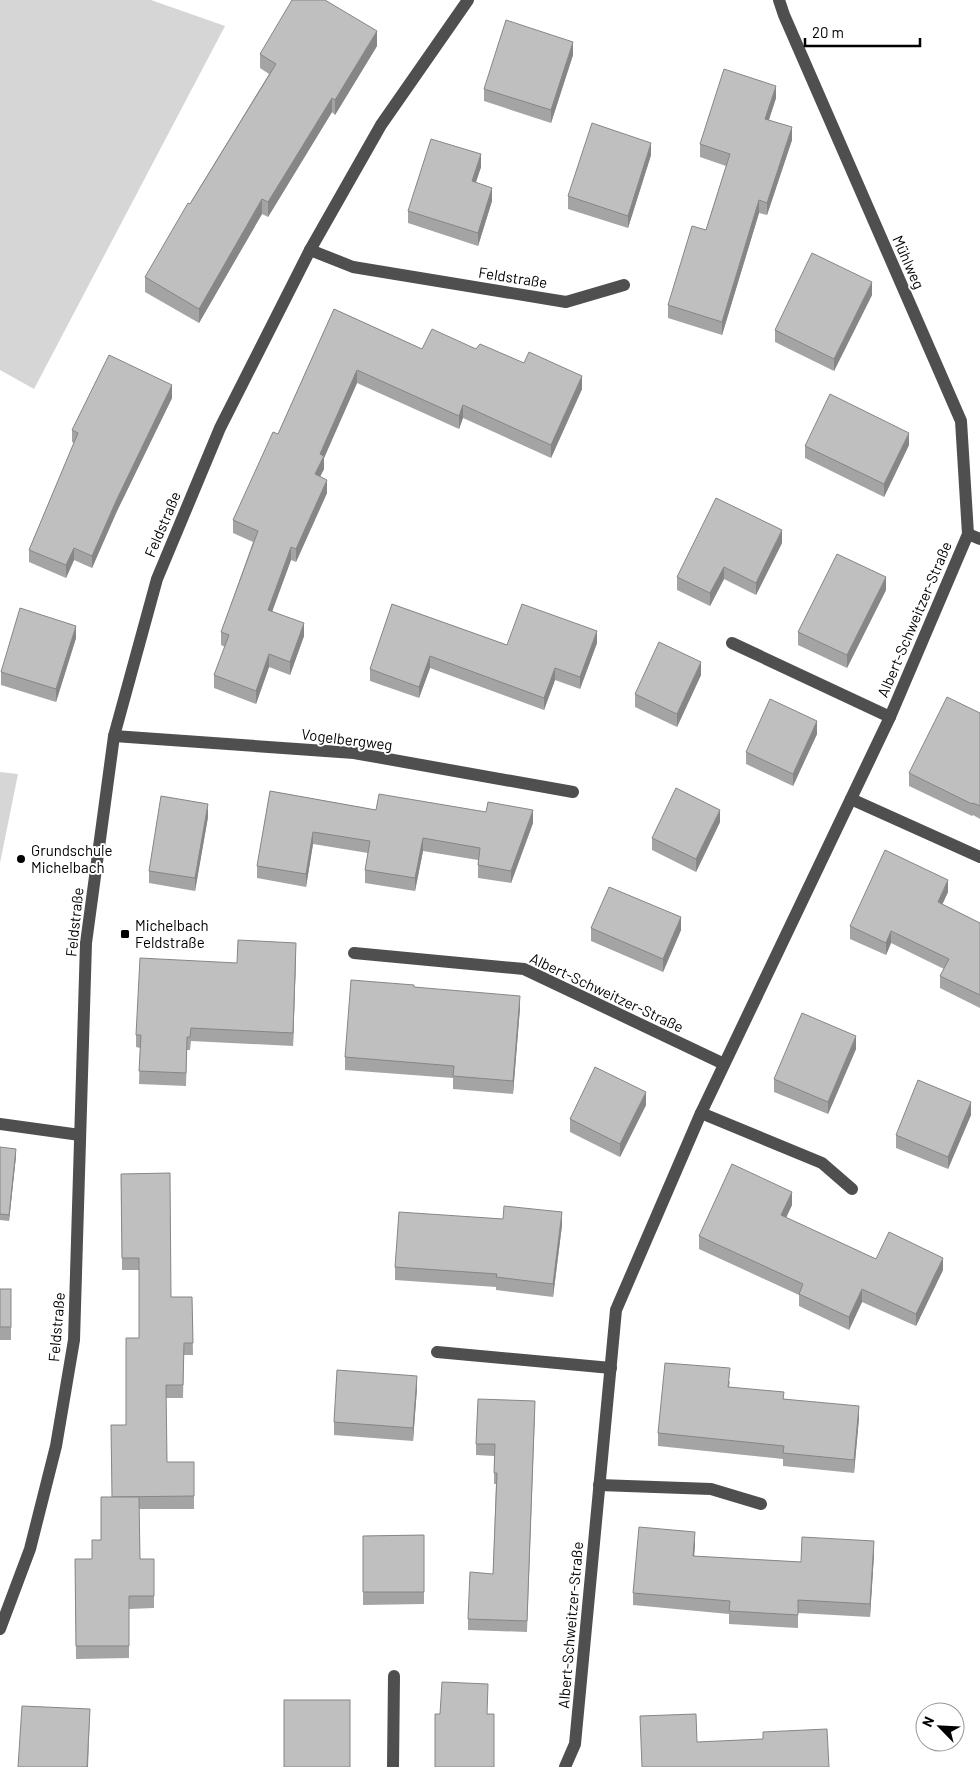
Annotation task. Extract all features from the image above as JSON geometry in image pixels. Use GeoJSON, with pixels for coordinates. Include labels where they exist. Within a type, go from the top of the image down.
{"type":"FeatureCollection","features":[{"type":"Feature","properties":{"kind":"street","name":"Feldstraße"},"geometry":{"type":"LineString","coordinates":[[0,1629],[30,1549],[56,1446],[74,1340],[86,943],[114,736],[157,579],[220,428],[310,250],[382,125],[468,0]]}},
{"type":"Feature","properties":{"kind":"street","name":"Mühlweg"},"geometry":{"type":"LineString","coordinates":[[779,0],[961,421],[974,536]]}},
{"type":"Feature","properties":{"kind":"street","name":"Feldstraße"},"geometry":{"type":"LineString","coordinates":[[310,250],[352,267],[566,302],[624,285]]}},
{"type":"Feature","properties":{"kind":"street","name":"Albert-Schweitzer-Straße"},"geometry":{"type":"LineString","coordinates":[[565,1767],[575,1744],[616,1310],[701,1113],[974,536]]}},
{"type":"Feature","properties":{"kind":"street","name":"Albert-Schweitzer-Straße"},"geometry":{"type":"LineString","coordinates":[[732,643],[890,717]]}},
{"type":"Feature","properties":{"kind":"street","name":"Vogelbergweg"},"geometry":{"type":"LineString","coordinates":[[114,736],[354,753],[573,792]]}},
{"type":"Feature","properties":{"kind":"street"},"geometry":{"type":"LineString","coordinates":[[851,799],[980,857]]}},
{"type":"Feature","properties":{"kind":"street","name":"Albert-Schweitzer-Straße"},"geometry":{"type":"LineString","coordinates":[[354,953],[524,969],[724,1064]]}},
{"type":"Feature","properties":{"kind":"street"},"geometry":{"type":"LineString","coordinates":[[701,1113],[822,1163],[852,1189]]}},
{"type":"Feature","properties":{"kind":"street"},"geometry":{"type":"LineString","coordinates":[[0,1124],[80,1135]]}},
{"type":"Feature","properties":{"kind":"street"},"geometry":{"type":"LineString","coordinates":[[437,1352],[611,1368]]}},
{"type":"Feature","properties":{"kind":"street"},"geometry":{"type":"LineString","coordinates":[[600,1485],[711,1489],[761,1504]]}},
{"type":"Feature","properties":{"kind":"street"},"geometry":{"type":"LineString","coordinates":[[393,1767],[394,1676]]}},
{"type":"Feature","properties":{"kind":"shaded area"},"geometry":{"type":"Polygon","coordinates":[[[0,0],[151,0],[225,26],[34,389],[0,370],[0,0]]]}},
{"type":"Feature","properties":{"kind":"shaded area"},"geometry":{"type":"Polygon","coordinates":[[[0,772],[18,774],[0,863],[0,772]]]}},
{"type":"Feature","properties":{"kind":"building"},"geometry":{"type":"Polygon","coordinates":[[[292,0],[325,0],[377,31],[335,100],[332,98],[268,202],[262,199],[199,309],[145,277],[188,203],[190,204],[276,64],[260,54],[292,0]]]}},
{"type":"Feature","properties":{"kind":"building"},"geometry":{"type":"Polygon","coordinates":[[[506,20],[573,42],[551,110],[484,89],[506,20]]]}},
{"type":"Feature","properties":{"kind":"building"},"geometry":{"type":"Polygon","coordinates":[[[724,69],[776,86],[765,119],[792,127],[767,203],[759,200],[722,322],[668,305],[692,226],[706,230],[730,154],[700,144],[724,69]]]}},
{"type":"Feature","properties":{"kind":"building"},"geometry":{"type":"Polygon","coordinates":[[[592,123],[651,143],[628,216],[568,196],[592,123]]]}},
{"type":"Feature","properties":{"kind":"building"},"geometry":{"type":"Polygon","coordinates":[[[431,139],[481,154],[472,181],[492,188],[478,233],[408,211],[431,139]]]}},
{"type":"Feature","properties":{"kind":"building"},"geometry":{"type":"Polygon","coordinates":[[[812,253],[872,282],[834,359],[775,330],[812,253]]]}},
{"type":"Feature","properties":{"kind":"building"},"geometry":{"type":"Polygon","coordinates":[[[334,309],[422,349],[432,329],[476,349],[480,344],[524,363],[529,352],[582,376],[551,445],[463,405],[459,416],[357,370],[320,454],[324,456],[315,474],[327,480],[296,549],[291,547],[268,610],[304,623],[290,662],[269,654],[256,691],[214,675],[229,635],[221,632],[258,531],[233,520],[273,432],[278,434],[334,309]]]}},
{"type":"Feature","properties":{"kind":"building"},"geometry":{"type":"Polygon","coordinates":[[[109,355],[172,385],[117,499],[92,556],[74,548],[66,565],[29,550],[78,433],[72,430],[109,355]]]}},
{"type":"Feature","properties":{"kind":"building"},"geometry":{"type":"Polygon","coordinates":[[[830,394],[909,433],[884,484],[805,446],[830,394]]]}},
{"type":"Feature","properties":{"kind":"building"},"geometry":{"type":"Polygon","coordinates":[[[716,498],[782,530],[756,583],[724,567],[710,593],[677,577],[716,498]]]}},
{"type":"Feature","properties":{"kind":"building"},"geometry":{"type":"Polygon","coordinates":[[[837,554],[886,577],[847,655],[798,632],[837,554]]]}},
{"type":"Feature","properties":{"kind":"building"},"geometry":{"type":"Polygon","coordinates":[[[392,604],[507,645],[522,604],[597,631],[580,677],[555,668],[544,698],[430,656],[419,687],[370,669],[392,604]]]}},
{"type":"Feature","properties":{"kind":"building"},"geometry":{"type":"Polygon","coordinates":[[[20,608],[76,626],[56,689],[1,672],[20,608]]]}},
{"type":"Feature","properties":{"kind":"building"},"geometry":{"type":"Polygon","coordinates":[[[659,642],[701,662],[677,714],[635,694],[659,642]]]}},
{"type":"Feature","properties":{"kind":"building"},"geometry":{"type":"Polygon","coordinates":[[[947,697],[980,713],[980,806],[972,804],[909,773],[947,697]]]}},
{"type":"Feature","properties":{"kind":"building"},"geometry":{"type":"Polygon","coordinates":[[[770,699],[817,721],[793,774],[746,752],[770,699]]]}},
{"type":"Feature","properties":{"kind":"building"},"geometry":{"type":"Polygon","coordinates":[[[676,788],[720,810],[696,859],[652,838],[676,788]]]}},
{"type":"Feature","properties":{"kind":"building"},"geometry":{"type":"Polygon","coordinates":[[[270,791],[376,810],[379,794],[486,812],[488,802],[533,810],[511,871],[478,865],[480,848],[423,838],[415,878],[365,870],[370,841],[313,832],[306,874],[257,866],[270,791]]]}},
{"type":"Feature","properties":{"kind":"building"},"geometry":{"type":"Polygon","coordinates":[[[161,796],[208,804],[195,878],[149,871],[161,796]]]}},
{"type":"Feature","properties":{"kind":"building"},"geometry":{"type":"Polygon","coordinates":[[[885,850],[948,880],[938,902],[980,923],[980,995],[940,976],[949,959],[891,931],[886,943],[850,926],[885,850]]]}},
{"type":"Feature","properties":{"kind":"building"},"geometry":{"type":"Polygon","coordinates":[[[609,887],[681,917],[663,959],[591,928],[609,887]]]}},
{"type":"Feature","properties":{"kind":"building"},"geometry":{"type":"Polygon","coordinates":[[[238,940],[296,943],[293,1033],[191,1028],[190,1037],[187,1037],[186,1073],[139,1071],[141,1035],[136,1035],[140,958],[237,963],[238,940]]]}},
{"type":"Feature","properties":{"kind":"building"},"geometry":{"type":"Polygon","coordinates":[[[351,980],[520,996],[513,1081],[453,1076],[454,1066],[345,1057],[351,980]]]}},
{"type":"Feature","properties":{"kind":"building"},"geometry":{"type":"Polygon","coordinates":[[[802,1013],[856,1036],[828,1102],[774,1079],[802,1013]]]}},
{"type":"Feature","properties":{"kind":"building"},"geometry":{"type":"Polygon","coordinates":[[[595,1067],[646,1092],[620,1144],[570,1119],[595,1067]]]}},
{"type":"Feature","properties":{"kind":"building"},"geometry":{"type":"Polygon","coordinates":[[[918,1080],[971,1102],[948,1157],[896,1135],[918,1080]]]}},
{"type":"Feature","properties":{"kind":"building"},"geometry":{"type":"Polygon","coordinates":[[[0,1147],[16,1149],[9,1215],[0,1214],[0,1147]]]}},
{"type":"Feature","properties":{"kind":"building"},"geometry":{"type":"Polygon","coordinates":[[[732,1164],[792,1192],[781,1215],[876,1259],[889,1232],[943,1258],[916,1314],[862,1289],[849,1317],[799,1294],[803,1284],[699,1236],[732,1164]]]}},
{"type":"Feature","properties":{"kind":"building"},"geometry":{"type":"Polygon","coordinates":[[[170,1173],[171,1297],[192,1297],[193,1343],[184,1343],[183,1385],[166,1385],[167,1462],[194,1462],[194,1496],[112,1497],[111,1425],[126,1425],[126,1338],[139,1338],[139,1258],[122,1258],[121,1174],[170,1173]]]}},
{"type":"Feature","properties":{"kind":"building"},"geometry":{"type":"Polygon","coordinates":[[[504,1206],[562,1212],[553,1284],[496,1277],[497,1274],[395,1267],[399,1212],[503,1219],[504,1206]]]}},
{"type":"Feature","properties":{"kind":"building"},"geometry":{"type":"Polygon","coordinates":[[[0,1289],[11,1289],[11,1327],[0,1327],[0,1289]]]}},
{"type":"Feature","properties":{"kind":"building"},"geometry":{"type":"Polygon","coordinates":[[[665,1363],[730,1368],[728,1387],[784,1392],[783,1399],[859,1406],[854,1460],[783,1453],[784,1446],[658,1433],[665,1363]]]}},
{"type":"Feature","properties":{"kind":"building"},"geometry":{"type":"Polygon","coordinates":[[[337,1370],[417,1376],[413,1428],[334,1422],[337,1370]]]}},
{"type":"Feature","properties":{"kind":"building"},"geometry":{"type":"Polygon","coordinates":[[[478,1399],[535,1401],[527,1621],[468,1619],[470,1572],[493,1574],[497,1473],[494,1473],[495,1444],[476,1444],[478,1399]]]}},
{"type":"Feature","properties":{"kind":"building"},"geometry":{"type":"Polygon","coordinates":[[[101,1497],[139,1497],[140,1559],[154,1559],[154,1596],[129,1596],[129,1646],[76,1646],[75,1559],[92,1559],[92,1540],[101,1540],[101,1497]]]}},
{"type":"Feature","properties":{"kind":"building"},"geometry":{"type":"Polygon","coordinates":[[[639,1527],[695,1532],[693,1556],[801,1562],[802,1537],[874,1541],[870,1604],[798,1600],[798,1615],[729,1611],[730,1601],[633,1593],[639,1527]]]}},
{"type":"Feature","properties":{"kind":"building"},"geometry":{"type":"Polygon","coordinates":[[[424,1535],[424,1592],[363,1592],[363,1536],[424,1535]]]}},
{"type":"Feature","properties":{"kind":"building"},"geometry":{"type":"Polygon","coordinates":[[[442,1682],[488,1684],[487,1714],[494,1714],[494,1767],[435,1767],[435,1714],[440,1714],[442,1682]]]}},
{"type":"Feature","properties":{"kind":"building"},"geometry":{"type":"Polygon","coordinates":[[[284,1700],[350,1700],[350,1767],[284,1767],[284,1700]]]}},
{"type":"Feature","properties":{"kind":"building"},"geometry":{"type":"Polygon","coordinates":[[[22,1706],[90,1709],[87,1767],[18,1767],[22,1706]]]}},
{"type":"Feature","properties":{"kind":"building"},"geometry":{"type":"Polygon","coordinates":[[[696,1714],[697,1742],[763,1739],[763,1732],[827,1729],[829,1767],[642,1767],[640,1716],[696,1714]]]}},
{"type":"Feature","properties":{"kind":"place","name":"Grundschule Michelbach"},"geometry":{"type":"Point","coordinates":[21,859]}},
{"type":"Feature","properties":{"kind":"place","name":"Michelbach Feldstraße"},"geometry":{"type":"Point","coordinates":[125,934]}}]}
